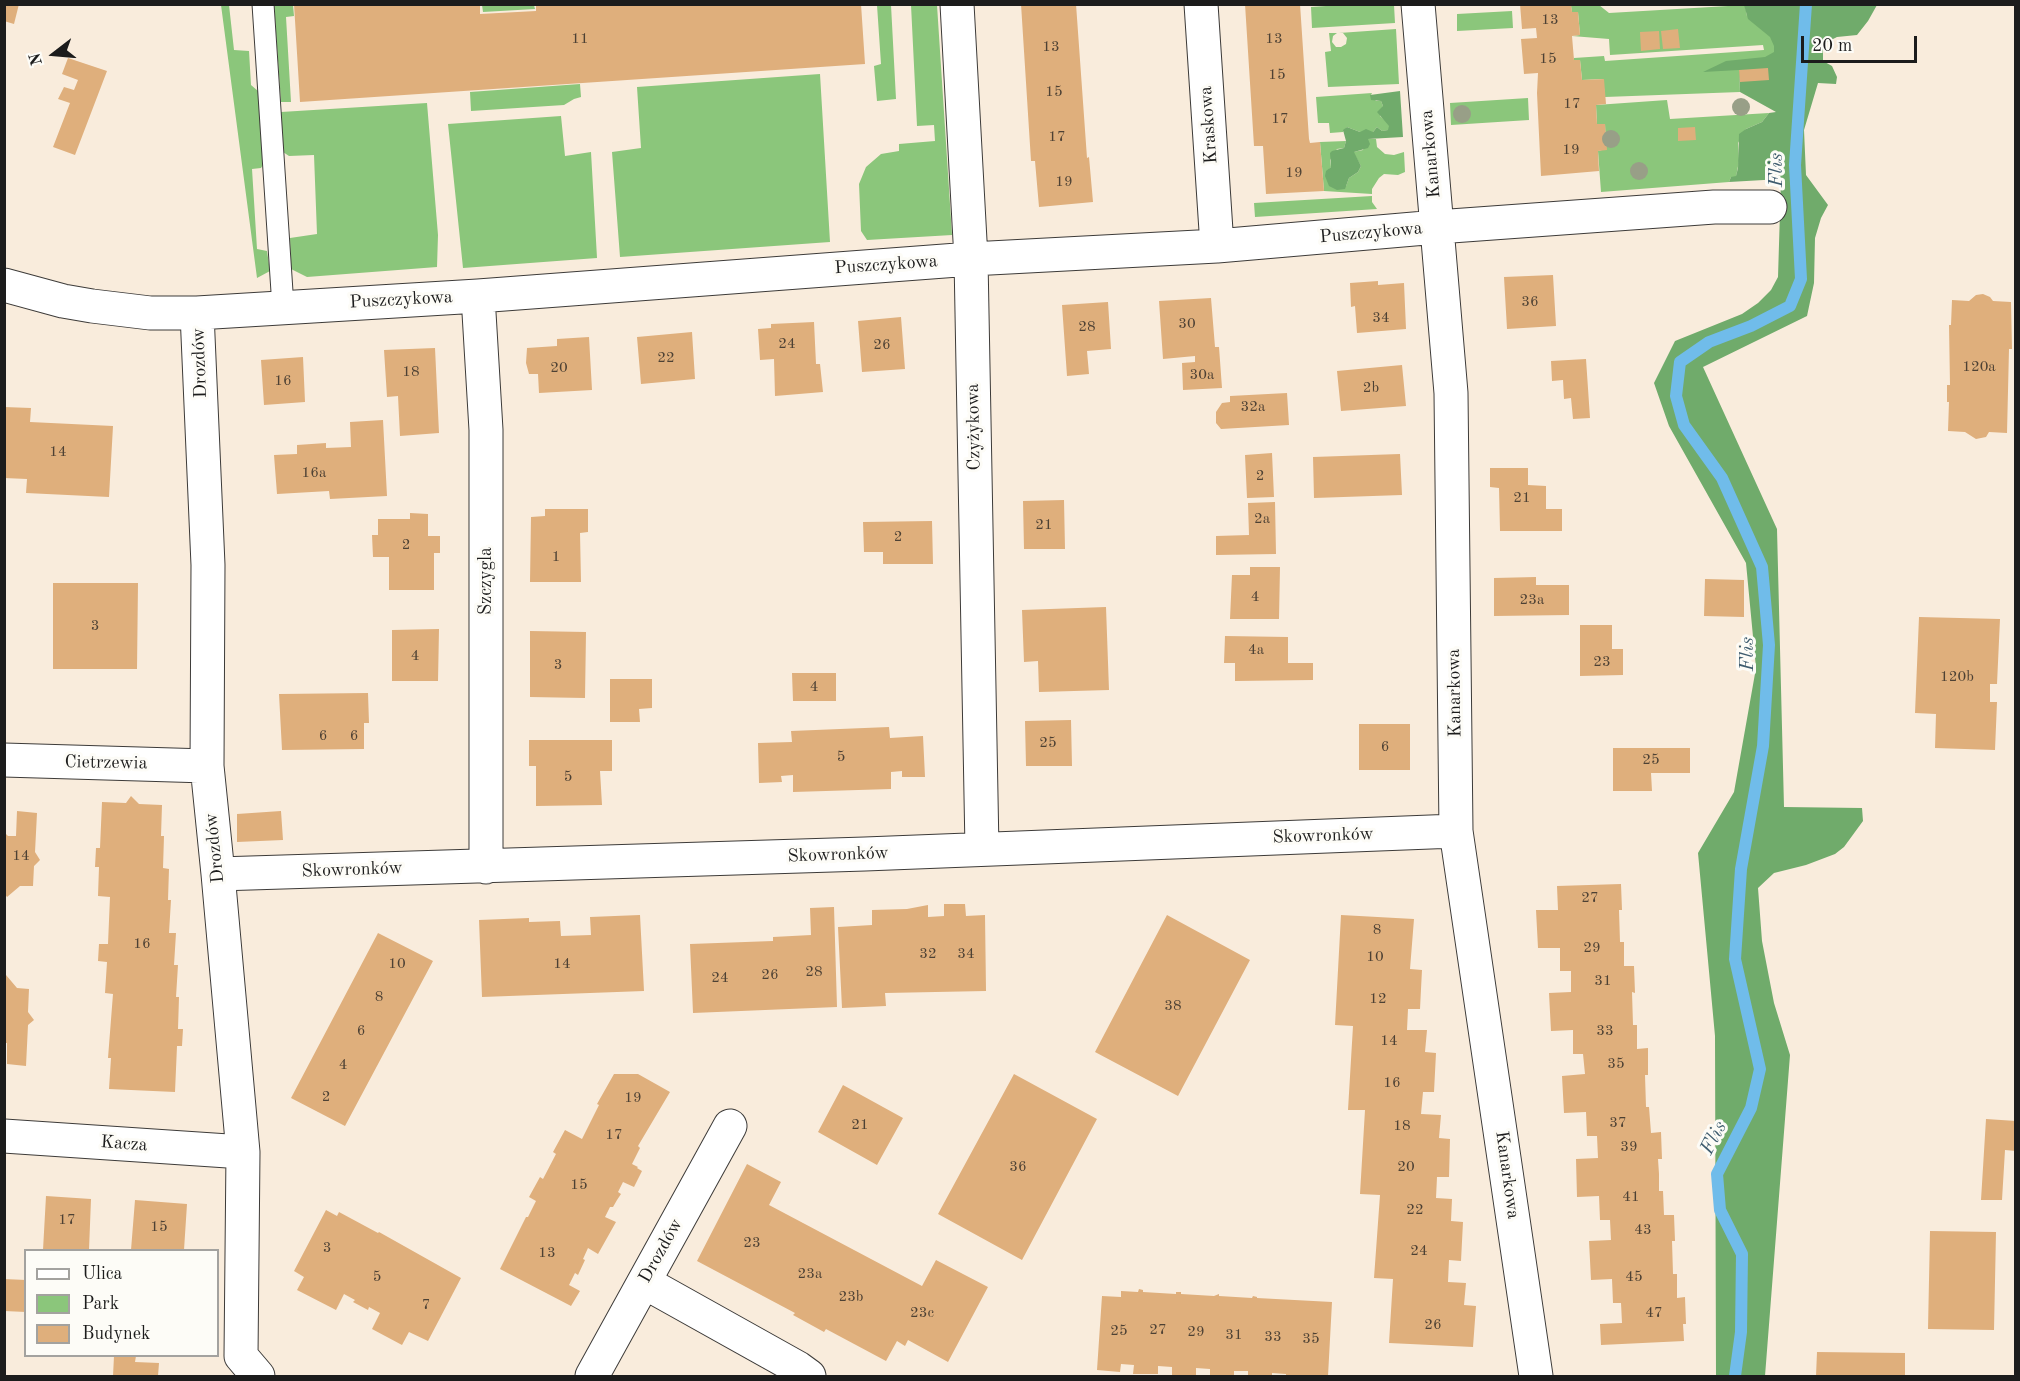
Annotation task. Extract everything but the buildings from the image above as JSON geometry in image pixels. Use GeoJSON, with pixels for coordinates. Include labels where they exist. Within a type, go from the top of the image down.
{"type":"FeatureCollection","features":[{"type":"Feature","properties":{"kind":"street","name":"Czyżykowa"},"geometry":{"type":"LineString","coordinates":[[957,4],[971,259],[982,849]]}},
{"type":"Feature","properties":{"kind":"street","name":"Kraskowa"},"geometry":{"type":"LineString","coordinates":[[1201,4],[1217,246]]}},
{"type":"Feature","properties":{"kind":"street","name":"Kanarkowa"},"geometry":{"type":"LineString","coordinates":[[1418,4],[1451,393],[1456,831],[1536,1377]]}},
{"type":"Feature","properties":{"kind":"street","name":"Puszczykowa"},"geometry":{"type":"LineString","coordinates":[[4,285],[53,299],[92,306],[150,313],[197,313],[478,296],[971,259],[1217,246],[1714,207],[1770,207]]}},
{"type":"Feature","properties":{"kind":"street","name":"Szczygla"},"geometry":{"type":"LineString","coordinates":[[478,296],[486,430],[486,867]]}},
{"type":"Feature","properties":{"kind":"street","name":"Drozdów"},"geometry":{"type":"LineString","coordinates":[[197,313],[208,565],[207,766],[243,1152],[241,1356],[258,1377]]}},
{"type":"Feature","properties":{"kind":"street","name":"Cietrzewia"},"geometry":{"type":"LineString","coordinates":[[4,760],[207,766]]}},
{"type":"Feature","properties":{"kind":"street","name":"Skowronków"},"geometry":{"type":"LineString","coordinates":[[218,874],[486,867],[1456,831]]}},
{"type":"Feature","properties":{"kind":"street","name":"Drozdów"},"geometry":{"type":"LineString","coordinates":[[592,1377],[730,1126]]}},
{"type":"Feature","properties":{"kind":"street","name":"Kacza"},"geometry":{"type":"LineString","coordinates":[[4,1136],[243,1152]]}},
{"type":"Feature","properties":{"kind":"street"},"geometry":{"type":"LineString","coordinates":[[644,1282],[798,1368],[809,1377]]}},
{"type":"Feature","properties":{"kind":"lane"},"geometry":{"type":"LineString","coordinates":[[263,4],[283,307]]}},
{"type":"Feature","properties":{"kind":"green space"},"geometry":{"type":"Polygon","coordinates":[[[221,5],[229,5],[234,50],[249,51],[251,85],[258,91],[264,163],[261,168],[252,169],[257,249],[267,251],[270,271],[257,278],[221,5]]]}},
{"type":"Feature","properties":{"kind":"green space"},"geometry":{"type":"Polygon","coordinates":[[[274,5],[293,5],[294,16],[286,17],[291,102],[281,102],[274,5]]]}},
{"type":"Feature","properties":{"kind":"green space"},"geometry":{"type":"Polygon","coordinates":[[[482,5],[534,5],[535,9],[483,12],[482,5]]]}},
{"type":"Feature","properties":{"kind":"green space"},"geometry":{"type":"Polygon","coordinates":[[[877,5],[891,5],[896,99],[877,101],[874,66],[881,64],[877,5]]]}},
{"type":"Feature","properties":{"kind":"green space"},"geometry":{"type":"Polygon","coordinates":[[[911,5],[937,5],[952,235],[867,240],[861,231],[859,184],[866,167],[881,154],[899,151],[899,144],[935,141],[934,125],[917,126],[911,5]]]}},
{"type":"Feature","properties":{"kind":"green space"},"geometry":{"type":"Polygon","coordinates":[[[1394,5],[1395,23],[1312,28],[1311,7],[1394,5]]]}},
{"type":"Feature","properties":{"kind":"green space"},"geometry":{"type":"Polygon","coordinates":[[[1599,5],[1609,13],[1745,5],[1747,16],[1783,21],[1783,67],[1739,70],[1740,92],[1605,97],[1603,79],[1582,80],[1580,60],[1574,60],[1574,58],[1604,56],[1605,61],[1764,50],[1763,45],[1610,55],[1609,39],[1572,36],[1580,35],[1578,12],[1572,12],[1571,6],[1599,5]]]}},
{"type":"Feature","properties":{"kind":"green space"},"geometry":{"type":"Polygon","coordinates":[[[1744,5],[1877,5],[1857,35],[1837,37],[1823,44],[1823,61],[1832,66],[1837,77],[1836,84],[1818,83],[1804,130],[1806,175],[1828,205],[1815,238],[1814,283],[1807,316],[1703,367],[1777,529],[1784,807],[1862,808],[1863,821],[1844,847],[1835,854],[1806,865],[1774,873],[1758,888],[1762,941],[1774,1003],[1790,1055],[1765,1376],[1716,1376],[1715,1036],[1698,853],[1734,792],[1756,668],[1746,563],[1669,426],[1654,383],[1675,341],[1742,314],[1771,290],[1778,277],[1781,179],[1729,182],[1731,177],[1736,176],[1738,168],[1739,134],[1762,122],[1769,113],[1776,112],[1740,92],[1739,70],[1703,72],[1726,61],[1765,57],[1774,52],[1770,37],[1748,19],[1744,5]]]}},
{"type":"Feature","properties":{"kind":"green space"},"geometry":{"type":"Polygon","coordinates":[[[1512,11],[1513,28],[1457,31],[1457,14],[1512,11]]]}},
{"type":"Feature","properties":{"kind":"green space"},"geometry":{"type":"Polygon","coordinates":[[[1396,29],[1399,84],[1328,87],[1325,52],[1331,51],[1329,33],[1337,33],[1333,36],[1332,42],[1336,47],[1341,47],[1346,44],[1347,38],[1343,33],[1339,33],[1396,29]]]}},
{"type":"Feature","properties":{"kind":"green space"},"geometry":{"type":"Polygon","coordinates":[[[820,74],[830,242],[620,257],[612,152],[641,148],[637,87],[820,74]]]}},
{"type":"Feature","properties":{"kind":"green space"},"geometry":{"type":"Polygon","coordinates":[[[580,84],[581,97],[564,105],[471,111],[470,92],[580,84]]]}},
{"type":"Feature","properties":{"kind":"green space"},"geometry":{"type":"Polygon","coordinates":[[[1400,91],[1403,137],[1368,139],[1370,144],[1368,148],[1354,152],[1361,166],[1358,172],[1349,178],[1345,189],[1337,190],[1329,186],[1325,176],[1326,171],[1331,167],[1330,153],[1344,148],[1346,141],[1343,130],[1347,127],[1360,132],[1366,129],[1373,132],[1377,127],[1382,131],[1388,130],[1389,126],[1377,112],[1383,106],[1381,101],[1371,100],[1370,95],[1400,91]]]}},
{"type":"Feature","properties":{"kind":"green space"},"geometry":{"type":"Polygon","coordinates":[[[1372,93],[1376,101],[1381,101],[1383,106],[1380,116],[1390,126],[1389,130],[1382,131],[1377,127],[1373,132],[1360,132],[1347,127],[1343,132],[1330,133],[1329,123],[1318,123],[1316,97],[1372,93]]]}},
{"type":"Feature","properties":{"kind":"green space"},"geometry":{"type":"Polygon","coordinates":[[[1528,98],[1529,120],[1451,125],[1450,103],[1528,98]]]}},
{"type":"Feature","properties":{"kind":"green space"},"geometry":{"type":"Polygon","coordinates":[[[1667,100],[1670,119],[1769,113],[1762,122],[1746,129],[1738,143],[1739,161],[1736,177],[1731,177],[1729,182],[1601,192],[1598,151],[1606,149],[1605,124],[1597,124],[1596,105],[1667,100]]]}},
{"type":"Feature","properties":{"kind":"green space"},"geometry":{"type":"Polygon","coordinates":[[[427,103],[438,235],[437,267],[307,277],[291,269],[290,238],[317,234],[314,155],[289,156],[283,152],[281,112],[427,103]]]}},
{"type":"Feature","properties":{"kind":"green space"},"geometry":{"type":"Polygon","coordinates":[[[561,116],[565,156],[591,152],[597,258],[463,268],[448,124],[561,116]]]}},
{"type":"Feature","properties":{"kind":"green space"},"geometry":{"type":"Polygon","coordinates":[[[1367,139],[1376,139],[1377,147],[1385,154],[1394,155],[1404,152],[1405,172],[1398,175],[1384,174],[1372,189],[1372,194],[1324,191],[1320,142],[1346,141],[1344,148],[1337,149],[1330,160],[1329,169],[1346,186],[1349,178],[1358,172],[1361,166],[1353,152],[1363,150],[1367,139]]]}},
{"type":"Feature","properties":{"kind":"green space"},"geometry":{"type":"Polygon","coordinates":[[[1372,196],[1372,202],[1377,209],[1255,217],[1254,203],[1372,196]]]}},
{"type":"Feature","properties":{"kind":"waterway","name":"Flis"},"geometry":{"type":"LineString","coordinates":[[1735,1376],[1741,1332],[1742,1254],[1720,1210],[1717,1174],[1751,1108],[1760,1069],[1735,959],[1741,869],[1763,746],[1769,645],[1762,567],[1722,478],[1684,425],[1676,396],[1680,362],[1709,342],[1751,326],[1790,306],[1801,279],[1795,165],[1806,4]]}}]}
